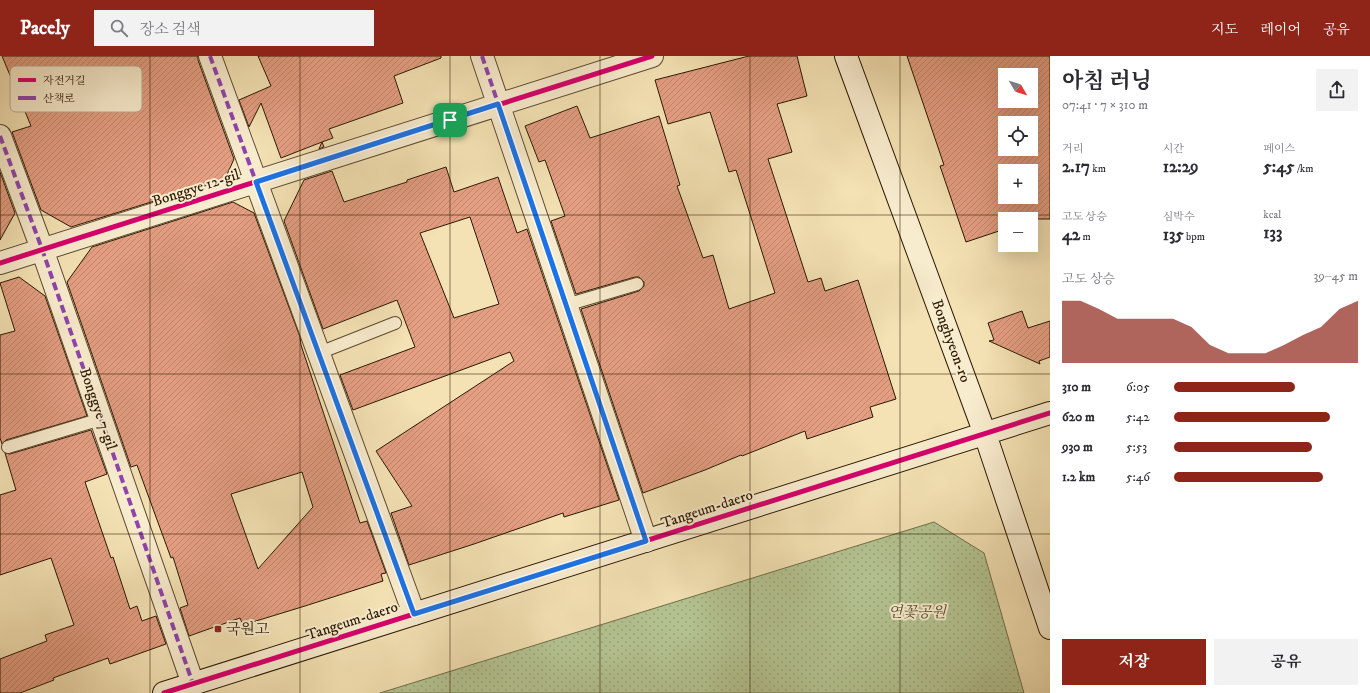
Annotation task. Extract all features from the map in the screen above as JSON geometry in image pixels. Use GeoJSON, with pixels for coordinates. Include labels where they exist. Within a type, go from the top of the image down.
{"type":"FeatureCollection","features":[{"type":"Feature","properties":{"kind":"street"},"geometry":{"type":"LineString","coordinates":[[210,56],[414,614]]}},
{"type":"Feature","properties":{"kind":"street"},"geometry":{"type":"LineString","coordinates":[[482,56],[646,541]]}},
{"type":"Feature","properties":{"kind":"street","name":"Bonggye 12-gil"},"geometry":{"type":"LineString","coordinates":[[0,263],[652,56]]}},
{"type":"Feature","properties":{"kind":"street","name":"Bonghyeon-ro"},"geometry":{"type":"LineString","coordinates":[[846,56],[985,434],[1050,628]]}},
{"type":"Feature","properties":{"kind":"street","name":"Bonggye 7-gil"},"geometry":{"type":"LineString","coordinates":[[0,136],[42,250],[193,684]]}},
{"type":"Feature","properties":{"kind":"street","name":"Tangeum-daero"},"geometry":{"type":"LineString","coordinates":[[164,693],[1050,413]]}},
{"type":"Feature","properties":{"kind":"lane"},"geometry":{"type":"LineString","coordinates":[[566,305],[637,284]]}},
{"type":"Feature","properties":{"kind":"lane"},"geometry":{"type":"LineString","coordinates":[[319,353],[395,323]]}},
{"type":"Feature","properties":{"kind":"lane"},"geometry":{"type":"LineString","coordinates":[[8,447],[101,419]]}},
{"type":"Feature","properties":{"kind":"green space","name":"연꽃공원"},"geometry":{"type":"Polygon","coordinates":[[[934,522],[984,553],[1024,693],[380,693],[934,522]]]}},
{"type":"Feature","properties":{"kind":"building"},"geometry":{"type":"Polygon","coordinates":[[[2,56],[198,56],[198,60],[234,159],[225,179],[71,227],[41,210],[12,132],[31,126],[25,112],[142,112],[142,66],[10,66],[10,75],[2,56]]]}},
{"type":"Feature","properties":{"kind":"building"},"geometry":{"type":"Polygon","coordinates":[[[258,56],[441,56],[441,58],[394,76],[403,103],[329,129],[333,138],[281,158],[261,103],[249,127],[239,100],[271,86],[258,56]]]}},
{"type":"Feature","properties":{"kind":"building"},"geometry":{"type":"Polygon","coordinates":[[[749,56],[797,56],[807,96],[777,104],[792,152],[768,159],[808,282],[821,278],[825,291],[858,280],[896,399],[870,407],[873,417],[807,439],[805,431],[643,493],[581,309],[639,291],[644,286],[644,282],[639,277],[635,277],[576,294],[551,221],[565,216],[545,160],[539,162],[525,126],[577,106],[590,138],[659,116],[680,185],[677,186],[703,258],[713,255],[729,309],[775,293],[736,170],[729,172],[710,112],[668,124],[655,80],[749,56]]]}},
{"type":"Feature","properties":{"kind":"building"},"geometry":{"type":"Polygon","coordinates":[[[907,56],[1050,56],[1050,219],[1038,219],[1038,212],[998,212],[998,231],[966,242],[940,166],[944,165],[907,56]]]}},
{"type":"Feature","properties":{"kind":"building"},"geometry":{"type":"Polygon","coordinates":[[[322,142],[324,147],[319,149],[322,142]]]}},
{"type":"Feature","properties":{"kind":"building"},"geometry":{"type":"Polygon","coordinates":[[[446,167],[454,192],[498,177],[517,233],[527,229],[619,500],[564,517],[563,513],[409,565],[391,513],[412,506],[376,451],[514,361],[510,352],[353,410],[340,375],[415,347],[397,300],[323,329],[284,221],[304,180],[332,171],[344,202],[407,182],[407,180],[446,167]],[[470,217],[420,233],[454,318],[499,304],[470,217]]]}},
{"type":"Feature","properties":{"kind":"building"},"geometry":{"type":"Polygon","coordinates":[[[0,172],[15,213],[0,240],[0,172]]]}},
{"type":"Feature","properties":{"kind":"building"},"geometry":{"type":"Polygon","coordinates":[[[233,202],[254,213],[300,337],[301,345],[360,523],[367,521],[386,573],[381,574],[383,581],[243,625],[240,618],[189,636],[180,608],[188,605],[173,557],[171,558],[137,465],[131,467],[67,282],[92,247],[233,202]],[[302,472],[231,494],[258,569],[313,507],[302,472]]]}},
{"type":"Feature","properties":{"kind":"building"},"geometry":{"type":"Polygon","coordinates":[[[19,277],[45,296],[87,416],[6,440],[2,444],[0,438],[0,335],[15,331],[0,283],[19,277]]]}},
{"type":"Feature","properties":{"kind":"building"},"geometry":{"type":"Polygon","coordinates":[[[1022,311],[1028,328],[1050,321],[1050,357],[1039,361],[1040,364],[989,341],[994,340],[988,323],[1022,311]]]}},
{"type":"Feature","properties":{"kind":"building"},"geometry":{"type":"Polygon","coordinates":[[[91,430],[107,474],[85,482],[111,558],[113,557],[130,609],[137,606],[142,621],[156,616],[166,644],[110,664],[108,658],[53,678],[54,680],[20,693],[0,693],[0,659],[47,641],[45,635],[74,625],[51,558],[0,575],[0,495],[16,490],[5,453],[10,454],[91,430]]]}},
{"type":"Feature","properties":{"kind":"marked path"},"geometry":{"type":"LineString","coordinates":[[210,56],[414,614]]}},
{"type":"Feature","properties":{"kind":"marked path"},"geometry":{"type":"LineString","coordinates":[[482,56],[646,541]]}},
{"type":"Feature","properties":{"kind":"marked path"},"geometry":{"type":"LineString","coordinates":[[0,136],[42,249],[193,684]]}},
{"type":"Feature","properties":{"kind":"cycle path"},"geometry":{"type":"LineString","coordinates":[[0,263],[652,56]]}},
{"type":"Feature","properties":{"kind":"cycle path"},"geometry":{"type":"LineString","coordinates":[[164,693],[1050,413]]}},
{"type":"Feature","properties":{"kind":"place","name":"국원고"},"geometry":{"type":"Point","coordinates":[218,629]}},
{"type":"Feature","properties":{"kind":"route"},"geometry":{"type":"LineString","coordinates":[[498,104],[646,541],[414,614],[256,182],[450,120],[498,104]]}}]}
